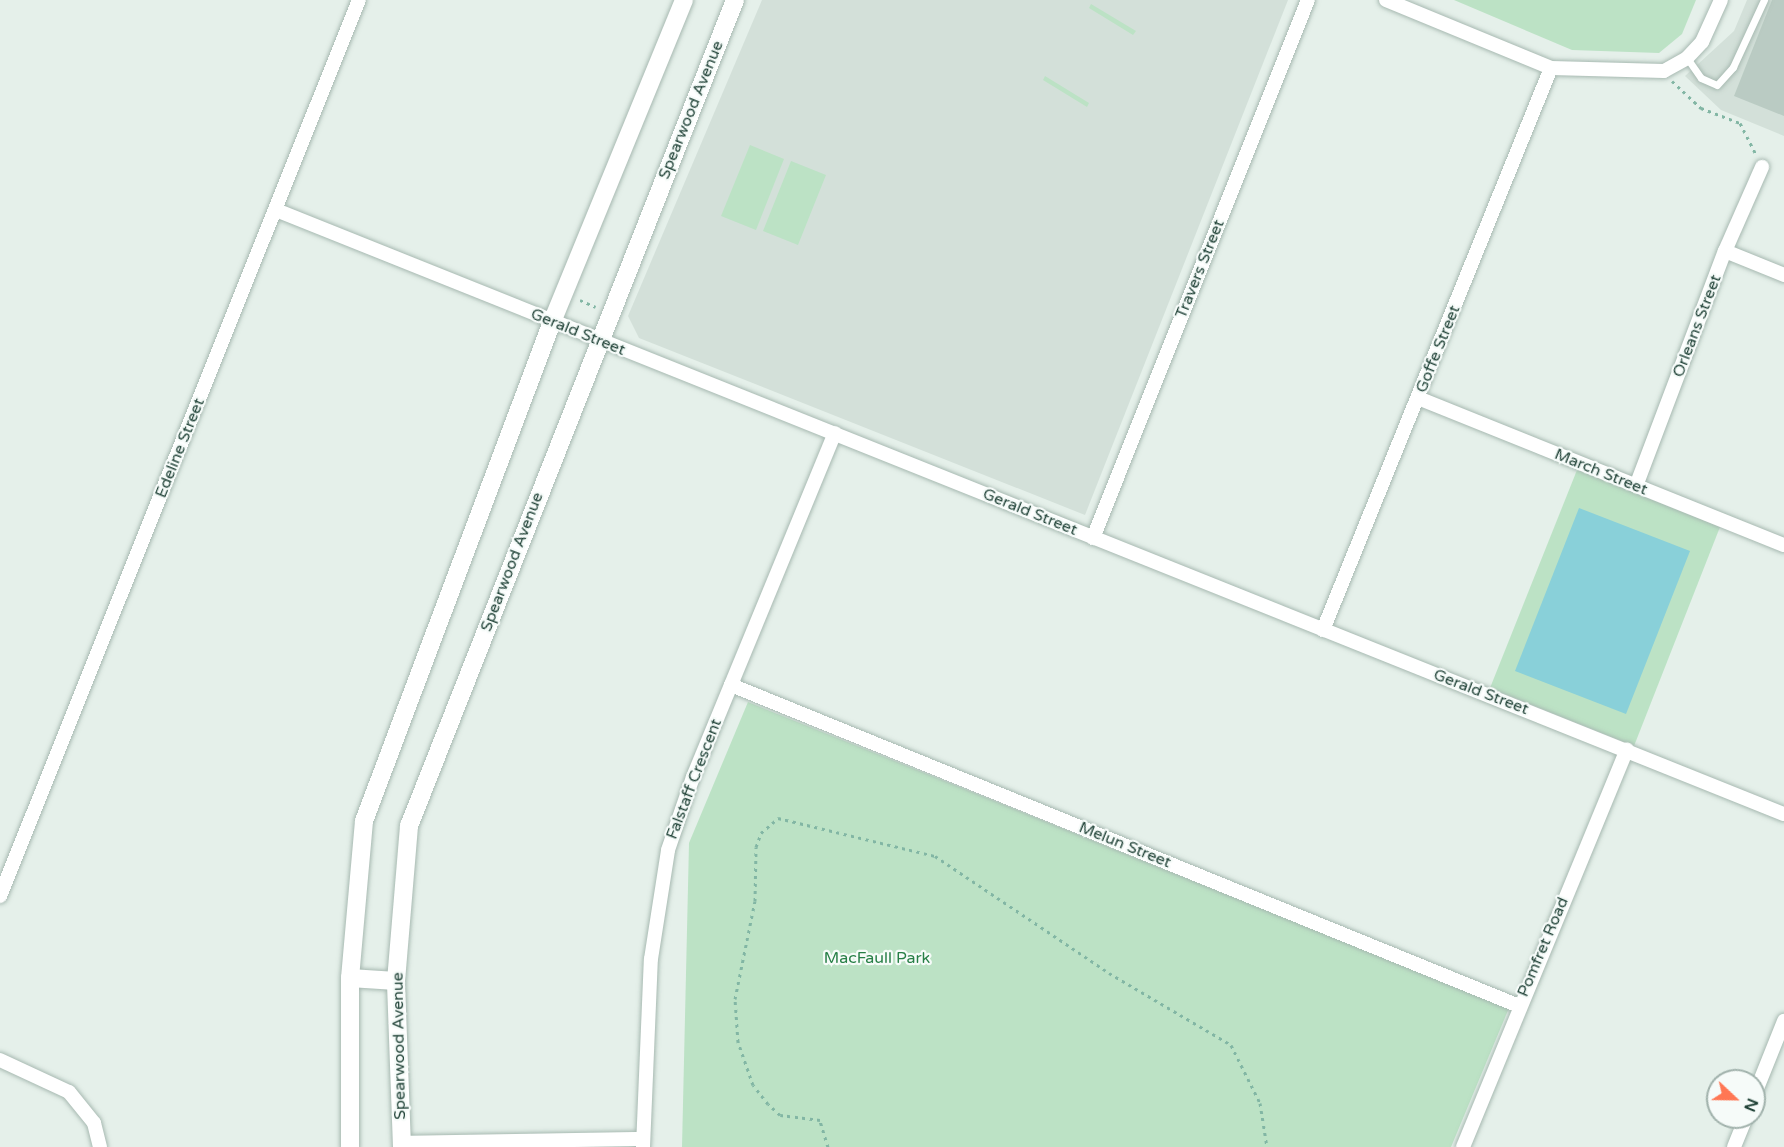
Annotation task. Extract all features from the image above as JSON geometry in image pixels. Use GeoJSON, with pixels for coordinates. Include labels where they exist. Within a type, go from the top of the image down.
{"type":"FeatureCollection","features":[{"type":"Feature","properties":{"kind":"main road"},"geometry":{"type":"LineString","coordinates":[[350,1147],[350,978],[364,821],[552,322],[684,0]]}},
{"type":"Feature","properties":{"kind":"main road","name":"Spearwood Avenue"},"geometry":{"type":"LineString","coordinates":[[402,1145],[396,981],[409,826],[735,0]]}},
{"type":"Feature","properties":{"kind":"main road"},"geometry":{"type":"LineString","coordinates":[[350,978],[396,981]]}},
{"type":"Feature","properties":{"kind":"street","name":"Edeline Street"},"geometry":{"type":"LineString","coordinates":[[0,896],[359,0]]}},
{"type":"Feature","properties":{"kind":"street","name":"Travers Street"},"geometry":{"type":"LineString","coordinates":[[1093,538],[1308,0]]}},
{"type":"Feature","properties":{"kind":"street"},"geometry":{"type":"LineString","coordinates":[[1386,0],[1551,68],[1664,71],[1687,58],[1702,42],[1722,0]]}},
{"type":"Feature","properties":{"kind":"street","name":"Goffe Street"},"geometry":{"type":"LineString","coordinates":[[1323,630],[1551,68]]}},
{"type":"Feature","properties":{"kind":"street","name":"Orleans Street"},"geometry":{"type":"LineString","coordinates":[[1636,486],[1725,251],[1761,167]]}},
{"type":"Feature","properties":{"kind":"street","name":"Gerald Street"},"geometry":{"type":"LineString","coordinates":[[276,210],[1323,630],[1627,749],[1784,814]]}},
{"type":"Feature","properties":{"kind":"street"},"geometry":{"type":"LineString","coordinates":[[1725,251],[1784,275]]}},
{"type":"Feature","properties":{"kind":"street","name":"March Street"},"geometry":{"type":"LineString","coordinates":[[1418,398],[1784,545]]}},
{"type":"Feature","properties":{"kind":"street","name":"Falstaff Crescent"},"geometry":{"type":"LineString","coordinates":[[643,1143],[651,959],[666,861],[693,777],[835,433]]}},
{"type":"Feature","properties":{"kind":"street","name":"Melun Street"},"geometry":{"type":"LineString","coordinates":[[731,685],[1519,1006]]}},
{"type":"Feature","properties":{"kind":"street","name":"Pomfret Road"},"geometry":{"type":"LineString","coordinates":[[1463,1147],[1519,1006],[1627,749]]}},
{"type":"Feature","properties":{"kind":"street"},"geometry":{"type":"LineString","coordinates":[[1765,1069],[1784,1021]]}},
{"type":"Feature","properties":{"kind":"street"},"geometry":{"type":"LineString","coordinates":[[0,1060],[69,1092],[94,1123],[100,1147]]}},
{"type":"Feature","properties":{"kind":"street"},"geometry":{"type":"LineString","coordinates":[[1734,1147],[1741,1129]]}},
{"type":"Feature","properties":{"kind":"street"},"geometry":{"type":"LineString","coordinates":[[402,1145],[643,1143]]}},
{"type":"Feature","properties":{"kind":"lane"},"geometry":{"type":"LineString","coordinates":[[1687,58],[1701,78],[1716,85],[1733,67],[1764,0]]}},
{"type":"Feature","properties":{"kind":"path"},"geometry":{"type":"LineString","coordinates":[[1664,71],[1701,108],[1740,123],[1761,167]]}},
{"type":"Feature","properties":{"kind":"path"},"geometry":{"type":"LineString","coordinates":[[564,293],[610,313]]}},
{"type":"Feature","properties":{"kind":"path"},"geometry":{"type":"LineString","coordinates":[[828,1147],[820,1120],[780,1115],[768,1104],[753,1084],[738,1042],[735,999],[755,901],[756,847],[761,832],[778,818],[935,856],[1109,973],[1232,1045],[1260,1103],[1267,1147]]}},
{"type":"Feature","properties":{"kind":"shaded area"},"geometry":{"type":"Polygon","coordinates":[[[762,0],[1288,0],[1085,515],[639,338],[628,316],[762,0]]]}},
{"type":"Feature","properties":{"kind":"shaded area"},"geometry":{"type":"Polygon","coordinates":[[[1747,0],[1784,0],[1784,136],[1721,110],[1685,76],[1734,31],[1747,0]]]}},
{"type":"Feature","properties":{"kind":"green space"},"geometry":{"type":"Polygon","coordinates":[[[1454,0],[1696,0],[1682,34],[1659,53],[1572,50],[1454,0]]]}},
{"type":"Feature","properties":{"kind":"green space"},"geometry":{"type":"Polygon","coordinates":[[[1091,4],[1136,31],[1133,35],[1089,8],[1091,4]]]}},
{"type":"Feature","properties":{"kind":"green space"},"geometry":{"type":"Polygon","coordinates":[[[1045,76],[1089,103],[1087,107],[1043,80],[1045,76]]]}},
{"type":"Feature","properties":{"kind":"green space"},"geometry":{"type":"Polygon","coordinates":[[[750,145],[784,159],[756,230],[721,216],[750,145]]]}},
{"type":"Feature","properties":{"kind":"green space"},"geometry":{"type":"Polygon","coordinates":[[[791,161],[826,175],[798,245],[763,231],[791,161]]]}},
{"type":"Feature","properties":{"kind":"green space"},"geometry":{"type":"Polygon","coordinates":[[[1577,470],[1720,527],[1634,746],[1490,688],[1577,470]]]}},
{"type":"Feature","properties":{"kind":"green space","name":"MacFaull Park"},"geometry":{"type":"Polygon","coordinates":[[[748,702],[1509,1008],[1451,1147],[682,1147],[689,843],[748,702]]]}},
{"type":"Feature","properties":{"kind":"water"},"geometry":{"type":"Polygon","coordinates":[[[1579,508],[1690,551],[1626,714],[1515,671],[1579,508]]]}},
{"type":"Feature","properties":{"kind":"building"},"geometry":{"type":"Polygon","coordinates":[[[1772,0],[1784,0],[1784,116],[1734,96],[1772,0]]]}}]}
